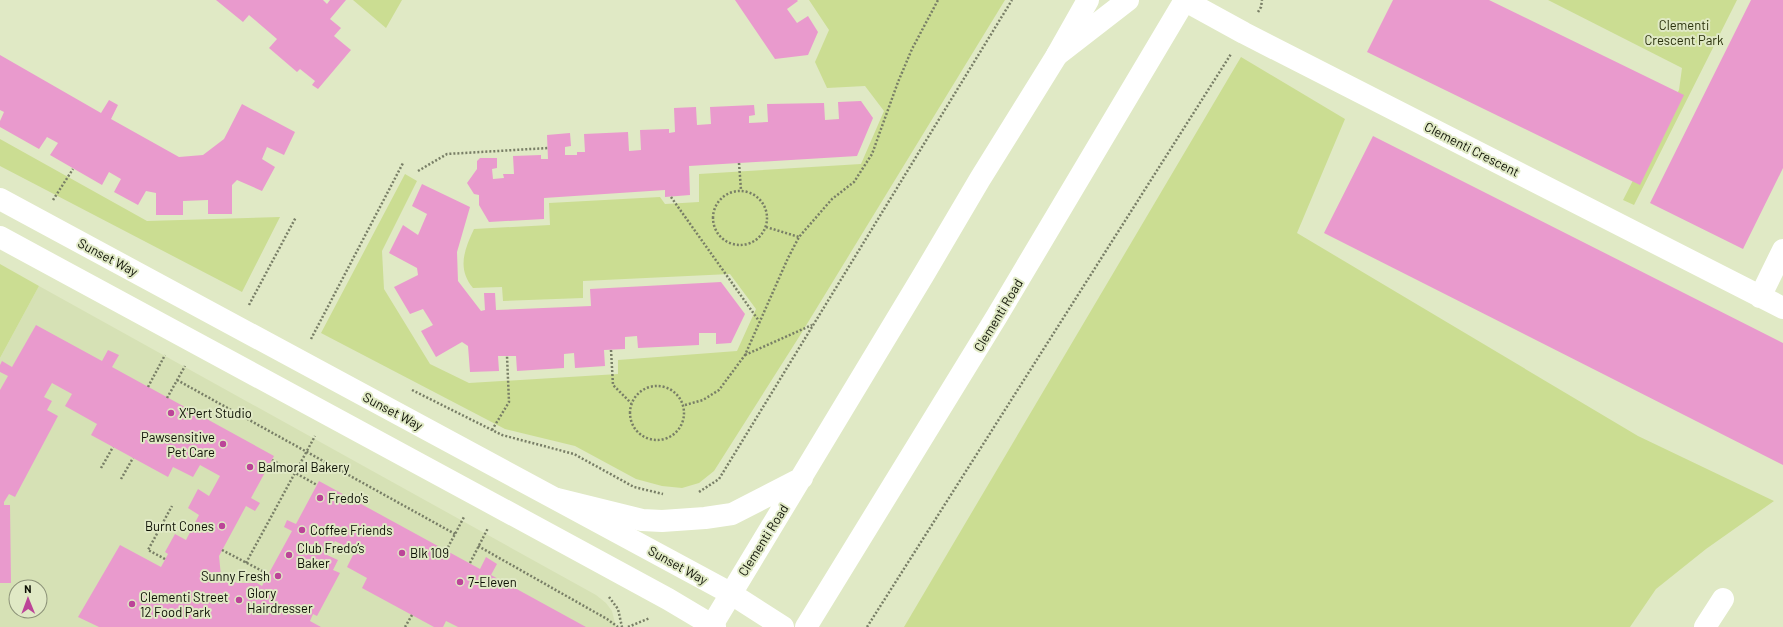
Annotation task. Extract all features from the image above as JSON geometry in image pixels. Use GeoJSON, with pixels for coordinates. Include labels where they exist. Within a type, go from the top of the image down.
{"type":"FeatureCollection","features":[{"type":"Feature","properties":{"kind":"street","name":"Clementi Road"},"geometry":{"type":"LineString","coordinates":[[713,626],[730,593],[802,478],[980,179],[1057,55],[1088,0]]}},
{"type":"Feature","properties":{"kind":"street"},"geometry":{"type":"LineString","coordinates":[[1057,55],[1128,0]]}},
{"type":"Feature","properties":{"kind":"street","name":"Clementi Road"},"geometry":{"type":"LineString","coordinates":[[806,627],[997,316],[1185,0]]}},
{"type":"Feature","properties":{"kind":"street","name":"Clementi Crescent"},"geometry":{"type":"LineString","coordinates":[[1185,0],[1244,33],[1783,308]]}},
{"type":"Feature","properties":{"kind":"street","name":"Sunset Way"},"geometry":{"type":"LineString","coordinates":[[0,199],[730,593],[783,627]]}},
{"type":"Feature","properties":{"kind":"street"},"geometry":{"type":"LineString","coordinates":[[0,237],[527,522],[668,599],[713,626]]}},
{"type":"Feature","properties":{"kind":"street"},"geometry":{"type":"LineString","coordinates":[[1760,297],[1783,250]]}},
{"type":"Feature","properties":{"kind":"street"},"geometry":{"type":"LineString","coordinates":[[557,499],[642,520],[662,521],[705,518],[732,514],[802,478]]}},
{"type":"Feature","properties":{"kind":"street"},"geometry":{"type":"LineString","coordinates":[[1705,627],[1723,600]]}},
{"type":"Feature","properties":{"kind":"path"},"geometry":{"type":"LineString","coordinates":[[685,405],[703,400],[719,390],[745,355],[788,258],[799,237],[832,199],[854,182],[872,154],[898,82],[912,49],[938,0]]}},
{"type":"Feature","properties":{"kind":"path"},"geometry":{"type":"LineString","coordinates":[[694,493],[700,492],[719,479],[1012,0]]}},
{"type":"Feature","properties":{"kind":"path"},"geometry":{"type":"LineString","coordinates":[[867,627],[1261,7],[1262,0]]}},
{"type":"Feature","properties":{"kind":"path"},"geometry":{"type":"LineString","coordinates":[[418,171],[447,154],[548,148]]}},
{"type":"Feature","properties":{"kind":"path"},"geometry":{"type":"LineString","coordinates":[[318,342],[311,338],[403,163]]}},
{"type":"Feature","properties":{"kind":"path"},"geometry":{"type":"LineString","coordinates":[[739,163],[741,190]]}},
{"type":"Feature","properties":{"kind":"path"},"geometry":{"type":"LineString","coordinates":[[52,202],[73,169]]}},
{"type":"Feature","properties":{"kind":"path"},"geometry":{"type":"LineString","coordinates":[[741,190],[757,196],[764,205],[767,210],[766,227],[756,241],[739,246],[722,240],[713,226],[713,208],[724,194],[741,190]]}},
{"type":"Feature","properties":{"kind":"path"},"geometry":{"type":"LineString","coordinates":[[672,197],[759,322]]}},
{"type":"Feature","properties":{"kind":"path"},"geometry":{"type":"LineString","coordinates":[[237,327],[296,217]]}},
{"type":"Feature","properties":{"kind":"path"},"geometry":{"type":"LineString","coordinates":[[766,227],[799,237]]}},
{"type":"Feature","properties":{"kind":"path"},"geometry":{"type":"LineString","coordinates":[[745,355],[813,325]]}},
{"type":"Feature","properties":{"kind":"path"},"geometry":{"type":"LineString","coordinates":[[148,387],[169,349]]}},
{"type":"Feature","properties":{"kind":"path"},"geometry":{"type":"LineString","coordinates":[[611,350],[612,385],[631,403]]}},
{"type":"Feature","properties":{"kind":"path"},"geometry":{"type":"LineString","coordinates":[[492,430],[509,402],[507,356]]}},
{"type":"Feature","properties":{"kind":"path"},"geometry":{"type":"LineString","coordinates":[[167,398],[188,360]]}},
{"type":"Feature","properties":{"kind":"path"},"geometry":{"type":"LineString","coordinates":[[177,380],[455,534]]}},
{"type":"Feature","properties":{"kind":"path"},"geometry":{"type":"LineString","coordinates":[[658,385],[675,391],[685,405],[684,422],[673,436],[656,441],[640,435],[630,420],[631,403],[642,389],[658,385]]}},
{"type":"Feature","properties":{"kind":"path"},"geometry":{"type":"LineString","coordinates":[[408,388],[502,435],[574,454],[634,487],[668,494]]}},
{"type":"Feature","properties":{"kind":"path"},"geometry":{"type":"LineString","coordinates":[[246,562],[317,432]]}},
{"type":"Feature","properties":{"kind":"path"},"geometry":{"type":"LineString","coordinates":[[101,468],[113,447]]}},
{"type":"Feature","properties":{"kind":"path"},"geometry":{"type":"LineString","coordinates":[[121,479],[133,458]]}},
{"type":"Feature","properties":{"kind":"path"},"geometry":{"type":"LineString","coordinates":[[272,460],[317,485]]}},
{"type":"Feature","properties":{"kind":"path"},"geometry":{"type":"LineString","coordinates":[[165,560],[148,550],[172,506]]}},
{"type":"Feature","properties":{"kind":"path"},"geometry":{"type":"LineString","coordinates":[[446,550],[466,515]]}},
{"type":"Feature","properties":{"kind":"path"},"geometry":{"type":"LineString","coordinates":[[470,563],[488,528]]}},
{"type":"Feature","properties":{"kind":"path"},"geometry":{"type":"LineString","coordinates":[[478,546],[607,619],[618,627]]}},
{"type":"Feature","properties":{"kind":"path"},"geometry":{"type":"LineString","coordinates":[[222,550],[268,574]]}},
{"type":"Feature","properties":{"kind":"path"},"geometry":{"type":"LineString","coordinates":[[405,627],[412,615]]}},
{"type":"Feature","properties":{"kind":"path"},"geometry":{"type":"LineString","coordinates":[[628,627],[652,617]]}},
{"type":"Feature","properties":{"kind":"shaded area"},"geometry":{"type":"Polygon","coordinates":[[[39,286],[596,595],[606,603],[612,611],[616,627],[0,627],[0,358],[39,286]]]}},
{"type":"Feature","properties":{"kind":"green space"},"geometry":{"type":"Polygon","coordinates":[[[353,0],[402,0],[386,28],[353,0]]]}},
{"type":"Feature","properties":{"kind":"green space"},"geometry":{"type":"Polygon","coordinates":[[[809,0],[1005,0],[799,337],[714,471],[699,483],[682,488],[662,486],[636,479],[575,446],[505,429],[321,333],[405,174],[417,181],[382,251],[384,289],[430,364],[469,383],[618,374],[618,360],[737,351],[756,309],[730,274],[583,281],[583,298],[503,301],[502,287],[473,288],[465,274],[465,252],[474,229],[550,225],[549,203],[660,197],[665,204],[699,202],[699,174],[861,164],[884,111],[865,86],[827,88],[815,62],[829,30],[809,0]]]}},
{"type":"Feature","properties":{"kind":"green space","name":"Clementi Crescent Park"},"geometry":{"type":"Polygon","coordinates":[[[1548,0],[1737,0],[1634,205],[1623,200],[1679,90],[1682,68],[1548,0]]]}},
{"type":"Feature","properties":{"kind":"green space"},"geometry":{"type":"Polygon","coordinates":[[[1241,57],[1345,119],[1297,233],[1638,436],[1774,501],[1706,549],[1656,589],[1630,627],[904,627],[1241,57]]]}},
{"type":"Feature","properties":{"kind":"green space"},"geometry":{"type":"Polygon","coordinates":[[[0,139],[147,221],[280,217],[242,292],[0,166],[0,139]]]}},
{"type":"Feature","properties":{"kind":"green space"},"geometry":{"type":"Polygon","coordinates":[[[0,264],[39,286],[0,358],[0,264]]]}},
{"type":"Feature","properties":{"kind":"building"},"geometry":{"type":"Polygon","coordinates":[[[216,0],[323,0],[327,4],[330,0],[346,0],[330,19],[341,28],[334,36],[351,50],[318,89],[312,85],[315,81],[300,69],[297,72],[269,48],[277,39],[249,15],[243,22],[216,0]]]}},
{"type":"Feature","properties":{"kind":"building"},"geometry":{"type":"Polygon","coordinates":[[[735,0],[797,0],[798,1],[787,9],[797,23],[808,16],[818,32],[808,55],[775,59],[735,0]]]}},
{"type":"Feature","properties":{"kind":"building"},"geometry":{"type":"Polygon","coordinates":[[[1393,0],[1489,0],[1684,95],[1640,185],[1367,52],[1393,0]]]}},
{"type":"Feature","properties":{"kind":"building"},"geometry":{"type":"Polygon","coordinates":[[[1751,0],[1783,0],[1783,168],[1743,249],[1650,203],[1751,0]]]}},
{"type":"Feature","properties":{"kind":"building"},"geometry":{"type":"Polygon","coordinates":[[[0,55],[101,113],[109,100],[118,105],[111,119],[179,157],[203,155],[224,139],[242,104],[295,132],[284,155],[267,147],[262,159],[275,167],[262,191],[237,180],[232,185],[232,214],[208,214],[208,200],[183,201],[183,215],[156,215],[156,193],[146,191],[138,205],[114,192],[121,179],[109,172],[102,185],[50,155],[58,143],[47,137],[39,149],[0,127],[0,121],[4,112],[0,110],[0,55]]]}},
{"type":"Feature","properties":{"kind":"building"},"geometry":{"type":"Polygon","coordinates":[[[861,101],[873,118],[857,156],[689,166],[690,195],[665,197],[665,190],[544,198],[544,219],[489,222],[479,205],[479,195],[474,194],[467,183],[477,169],[477,161],[480,158],[497,158],[497,168],[492,169],[493,179],[504,178],[503,174],[514,174],[513,156],[541,155],[541,159],[548,159],[547,135],[570,133],[571,146],[565,147],[565,155],[577,155],[577,152],[585,152],[584,134],[628,132],[629,151],[641,150],[640,130],[669,129],[669,133],[675,132],[674,108],[696,107],[697,125],[711,124],[710,107],[754,105],[755,115],[749,116],[749,123],[768,122],[767,104],[824,103],[825,120],[839,119],[838,102],[861,101]]]}},
{"type":"Feature","properties":{"kind":"building"},"geometry":{"type":"Polygon","coordinates":[[[1373,136],[1783,343],[1783,465],[1324,233],[1373,136]]]}},
{"type":"Feature","properties":{"kind":"building"},"geometry":{"type":"Polygon","coordinates":[[[422,184],[470,207],[457,252],[458,281],[481,311],[485,310],[484,293],[495,293],[496,310],[591,306],[590,289],[721,282],[745,314],[731,343],[716,344],[716,333],[699,333],[699,345],[638,348],[637,336],[625,337],[625,349],[604,350],[605,366],[575,368],[574,353],[564,354],[564,368],[517,371],[516,356],[498,356],[499,371],[470,372],[468,346],[462,342],[436,357],[421,331],[433,325],[423,309],[410,314],[394,287],[418,275],[417,268],[389,253],[403,225],[418,235],[427,214],[412,206],[422,184]]]}},
{"type":"Feature","properties":{"kind":"building"},"geometry":{"type":"Polygon","coordinates":[[[36,325],[102,361],[108,350],[119,355],[112,367],[274,456],[251,498],[260,503],[255,511],[246,506],[219,556],[221,576],[237,583],[257,583],[262,586],[292,531],[284,527],[287,520],[296,524],[319,481],[480,569],[486,557],[497,564],[491,575],[586,627],[458,627],[446,621],[443,627],[434,627],[362,588],[367,578],[347,567],[355,551],[335,541],[327,555],[338,560],[333,570],[340,573],[317,616],[313,614],[310,621],[321,627],[99,627],[78,617],[120,545],[161,567],[168,554],[165,552],[175,534],[186,540],[199,515],[188,508],[198,489],[209,496],[220,476],[200,465],[193,477],[173,467],[168,477],[91,435],[97,424],[65,406],[72,394],[52,383],[44,397],[52,401],[47,410],[58,416],[15,497],[9,494],[4,502],[4,505],[10,505],[11,579],[8,579],[8,583],[0,583],[0,390],[8,376],[0,372],[0,365],[2,361],[12,367],[36,325]]]}},
{"type":"Feature","properties":{"kind":"place","name":"X'Pert Studio"},"geometry":{"type":"Point","coordinates":[171,413]}},
{"type":"Feature","properties":{"kind":"place","name":"Pawsensitive Pet Care"},"geometry":{"type":"Point","coordinates":[223,444]}},
{"type":"Feature","properties":{"kind":"place","name":"Balmoral Bakery"},"geometry":{"type":"Point","coordinates":[250,467]}},
{"type":"Feature","properties":{"kind":"place","name":"Fredo's"},"geometry":{"type":"Point","coordinates":[320,498]}},
{"type":"Feature","properties":{"kind":"place","name":"Burnt Cones"},"geometry":{"type":"Point","coordinates":[222,526]}},
{"type":"Feature","properties":{"kind":"place","name":"Coffee Friends"},"geometry":{"type":"Point","coordinates":[302,530]}},
{"type":"Feature","properties":{"kind":"place","name":"Blk 109"},"geometry":{"type":"Point","coordinates":[402,553]}},
{"type":"Feature","properties":{"kind":"place","name":"Club Fredo’s Baker"},"geometry":{"type":"Point","coordinates":[289,555]}},
{"type":"Feature","properties":{"kind":"place","name":"Sunny Fresh"},"geometry":{"type":"Point","coordinates":[278,576]}},
{"type":"Feature","properties":{"kind":"place","name":"7-Eleven"},"geometry":{"type":"Point","coordinates":[460,582]}},
{"type":"Feature","properties":{"kind":"place","name":"Glory Hairdresser"},"geometry":{"type":"Point","coordinates":[239,600]}},
{"type":"Feature","properties":{"kind":"place","name":"Clementi Street 12 Food Park"},"geometry":{"type":"Point","coordinates":[132,604]}}]}
